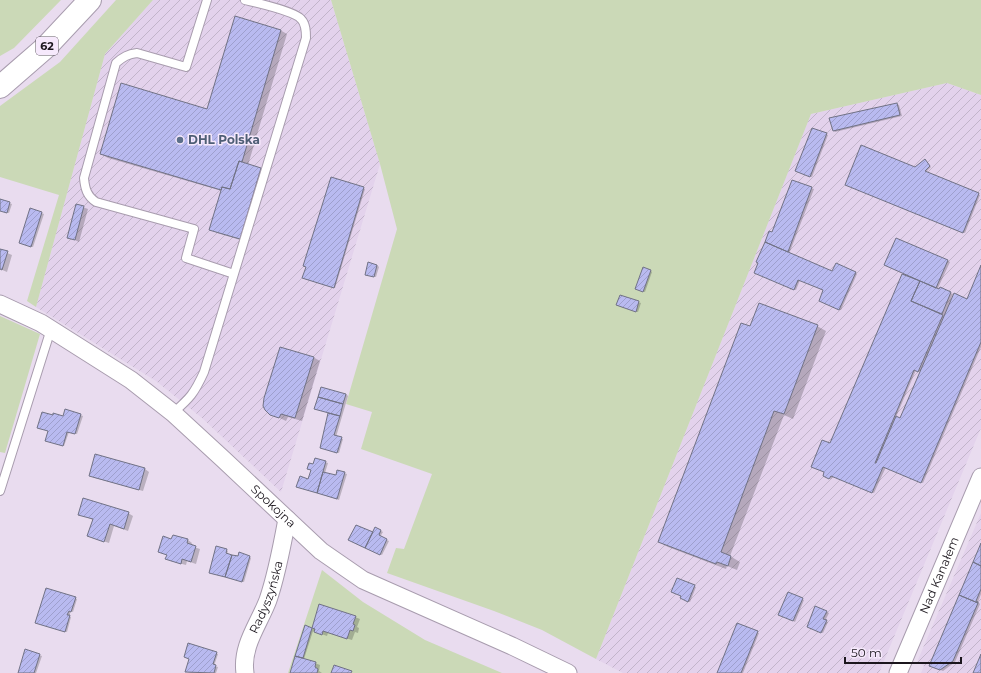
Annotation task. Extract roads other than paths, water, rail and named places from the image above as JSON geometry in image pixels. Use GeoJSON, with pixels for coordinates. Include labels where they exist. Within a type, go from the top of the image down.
{"type":"FeatureCollection","features":[{"type":"Feature","properties":{"kind":"main road","name":"62"},"geometry":{"type":"LineString","coordinates":[[0,87],[46,47],[90,0]]}},
{"type":"Feature","properties":{"kind":"street","name":"Spokojna"},"geometry":{"type":"LineString","coordinates":[[0,304],[41,323],[131,380],[173,413],[321,551],[363,580],[512,646],[568,673]]}},
{"type":"Feature","properties":{"kind":"street","name":"Nad Kanałem"},"geometry":{"type":"LineString","coordinates":[[898,673],[981,477]]}},
{"type":"Feature","properties":{"kind":"street","name":"Radyszyńska"},"geometry":{"type":"LineString","coordinates":[[245,673],[244,666],[248,642],[268,601],[279,562],[287,519]]}},
{"type":"Feature","properties":{"kind":"lane"},"geometry":{"type":"LineString","coordinates":[[207,0],[186,67],[137,53],[130,53],[116,64],[84,178],[85,187],[89,197],[96,202],[194,229],[186,258],[234,274]]}},
{"type":"Feature","properties":{"kind":"lane"},"geometry":{"type":"LineString","coordinates":[[173,413],[190,399],[204,372],[306,38],[306,29],[301,19],[288,12],[245,0]]}},
{"type":"Feature","properties":{"kind":"lane"},"geometry":{"type":"LineString","coordinates":[[0,491],[51,329]]}},
{"type":"Feature","properties":{"kind":"place","name":"DHL Polska"},"geometry":{"type":"Point","coordinates":[180,140]}}]}
